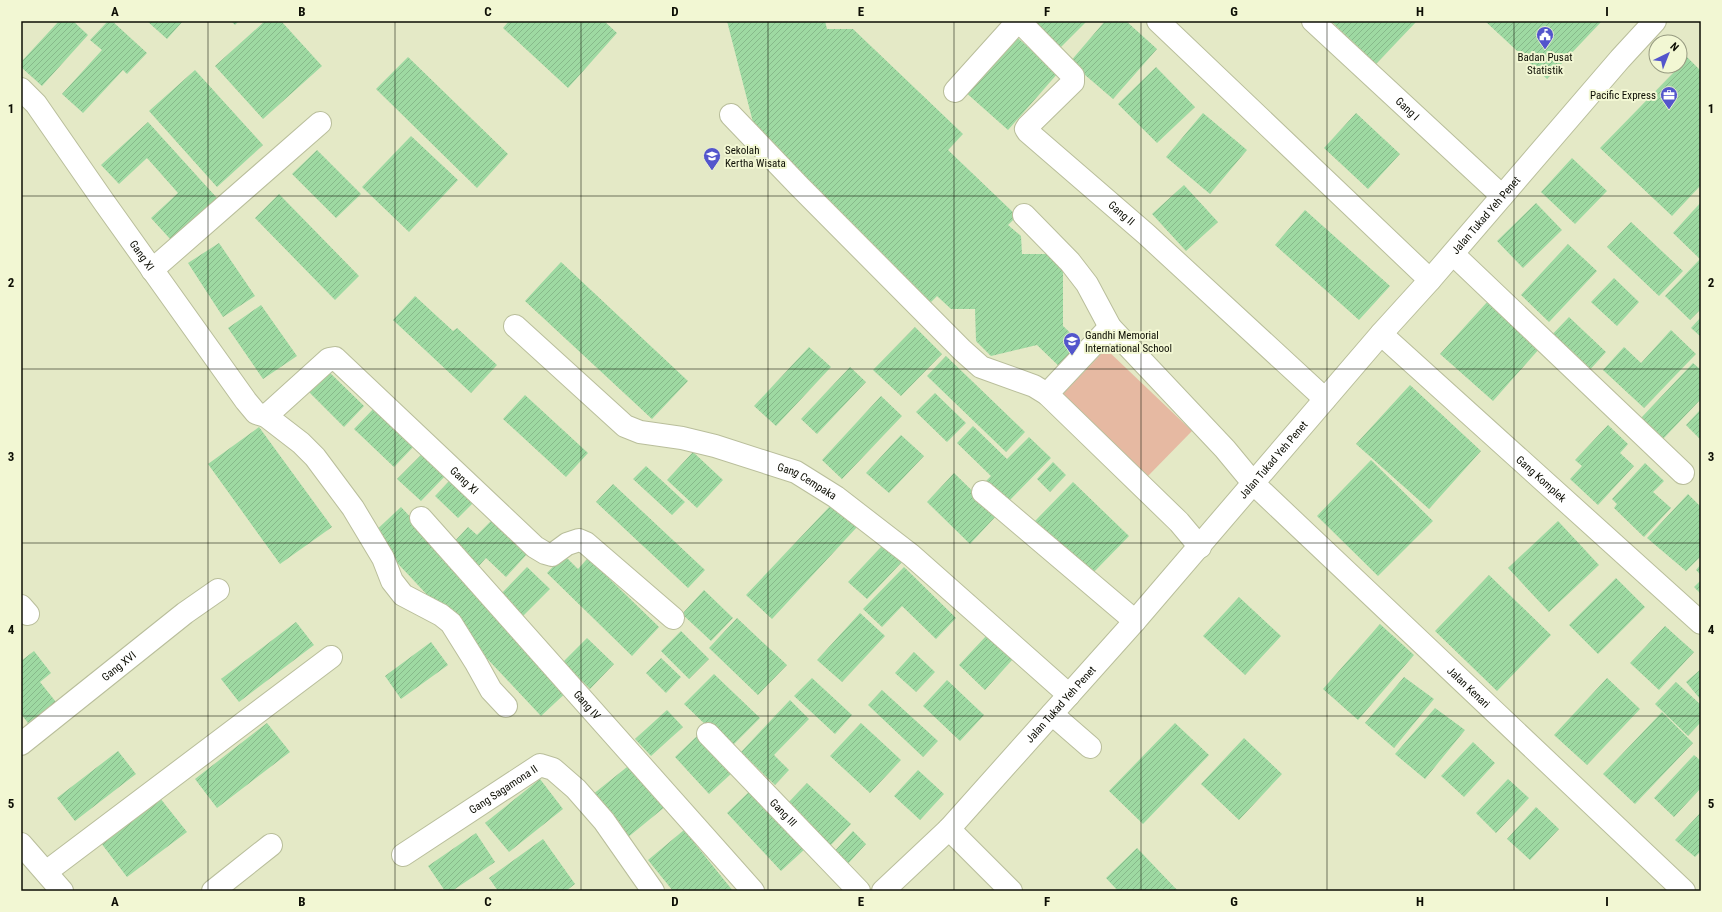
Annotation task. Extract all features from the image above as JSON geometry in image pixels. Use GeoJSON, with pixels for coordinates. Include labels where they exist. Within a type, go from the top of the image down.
{"type":"FeatureCollection","features":[{"type":"Feature","properties":{"kind":"street"},"geometry":{"type":"LineString","coordinates":[[954,91],[1019,21]]}},
{"type":"Feature","properties":{"kind":"street","name":"Gang II"},"geometry":{"type":"LineString","coordinates":[[1019,21],[1073,76],[1073,82],[1028,126],[1026,129],[1028,132],[1146,234],[1325,399]]}},
{"type":"Feature","properties":{"kind":"street"},"geometry":{"type":"LineString","coordinates":[[1158,21],[1430,280]]}},
{"type":"Feature","properties":{"kind":"street","name":"Gang I"},"geometry":{"type":"LineString","coordinates":[[1313,21],[1502,196]]}},
{"type":"Feature","properties":{"kind":"street","name":"Jalan Tukad Yeh Penet"},"geometry":{"type":"LineString","coordinates":[[883,891],[949,829],[1135,621],[1381,334],[1453,254],[1620,59],[1655,21]]}},
{"type":"Feature","properties":{"kind":"street","name":"Gang XI"},"geometry":{"type":"LineString","coordinates":[[21,89],[36,104],[246,401],[256,413],[266,416],[315,457],[353,508],[383,558],[392,581],[403,595],[441,615],[450,623],[476,663],[491,690],[506,706]]}},
{"type":"Feature","properties":{"kind":"street"},"geometry":{"type":"LineString","coordinates":[[731,115],[810,198],[962,350],[981,367],[1034,386],[1047,394],[1179,522],[1200,546]]}},
{"type":"Feature","properties":{"kind":"street"},"geometry":{"type":"LineString","coordinates":[[152,270],[320,123]]}},
{"type":"Feature","properties":{"kind":"street","name":"Jalan Kenari"},"geometry":{"type":"LineString","coordinates":[[1024,215],[1070,262],[1087,284],[1110,327],[1225,449],[1254,484],[1684,891]]}},
{"type":"Feature","properties":{"kind":"street"},"geometry":{"type":"LineString","coordinates":[[1453,254],[1683,473]]}},
{"type":"Feature","properties":{"kind":"street","name":"Gang Cempaka"},"geometry":{"type":"LineString","coordinates":[[515,326],[626,426],[640,432],[682,438],[715,446],[796,472],[836,497],[910,555],[1069,695]]}},
{"type":"Feature","properties":{"kind":"street"},"geometry":{"type":"LineString","coordinates":[[1047,394],[1110,327]]}},
{"type":"Feature","properties":{"kind":"street","name":"Gang Komplek"},"geometry":{"type":"LineString","coordinates":[[1381,334],[1701,623]]}},
{"type":"Feature","properties":{"kind":"street","name":"Gang XI"},"geometry":{"type":"LineString","coordinates":[[266,416],[330,359],[335,358],[534,547],[552,555],[567,544],[579,540],[586,544],[673,618]]}},
{"type":"Feature","properties":{"kind":"street"},"geometry":{"type":"LineString","coordinates":[[983,492],[1135,621]]}},
{"type":"Feature","properties":{"kind":"street","name":"Gang IV"},"geometry":{"type":"LineString","coordinates":[[421,518],[753,891]]}},
{"type":"Feature","properties":{"kind":"street","name":"Gang XVI"},"geometry":{"type":"LineString","coordinates":[[21,744],[185,613],[218,590]]}},
{"type":"Feature","properties":{"kind":"street"},"geometry":{"type":"LineString","coordinates":[[46,872],[331,657]]}},
{"type":"Feature","properties":{"kind":"street"},"geometry":{"type":"LineString","coordinates":[[1052,714],[1090,747]]}},
{"type":"Feature","properties":{"kind":"street","name":"Gang III"},"geometry":{"type":"LineString","coordinates":[[708,734],[859,891]]}},
{"type":"Feature","properties":{"kind":"street","name":"Gang Sagamona II"},"geometry":{"type":"LineString","coordinates":[[403,855],[540,765],[553,769],[576,789],[604,821],[653,891]]}},
{"type":"Feature","properties":{"kind":"street"},"geometry":{"type":"LineString","coordinates":[[949,829],[1011,891]]}},
{"type":"Feature","properties":{"kind":"street"},"geometry":{"type":"LineString","coordinates":[[21,844],[62,891]]}},
{"type":"Feature","properties":{"kind":"street"},"geometry":{"type":"LineString","coordinates":[[213,891],[271,845]]}},
{"type":"Feature","properties":{"kind":"shaded area"},"geometry":{"type":"Polygon","coordinates":[[[1106,349],[1192,431],[1147,477],[1061,396],[1106,349]]]}},
{"type":"Feature","properties":{"kind":"building"},"geometry":{"type":"Polygon","coordinates":[[[59,21],[73,21],[88,35],[42,86],[21,67],[21,62],[59,21]]]}},
{"type":"Feature","properties":{"kind":"building"},"geometry":{"type":"Polygon","coordinates":[[[108,21],[112,21],[147,53],[127,74],[123,70],[83,113],[62,94],[102,50],[90,40],[108,21]]]}},
{"type":"Feature","properties":{"kind":"building"},"geometry":{"type":"Polygon","coordinates":[[[147,21],[183,21],[167,39],[147,21]]]}},
{"type":"Feature","properties":{"kind":"building"},"geometry":{"type":"Polygon","coordinates":[[[231,21],[239,21],[235,25],[231,21]]]}},
{"type":"Feature","properties":{"kind":"building"},"geometry":{"type":"Polygon","coordinates":[[[265,21],[281,21],[322,66],[263,119],[215,66],[265,21]]]}},
{"type":"Feature","properties":{"kind":"building"},"geometry":{"type":"Polygon","coordinates":[[[509,21],[604,21],[617,33],[568,88],[503,28],[509,21]]]}},
{"type":"Feature","properties":{"kind":"building"},"geometry":{"type":"Polygon","coordinates":[[[727,21],[825,21],[827,29],[853,29],[963,134],[948,150],[1017,216],[1008,225],[1021,236],[1022,254],[1048,254],[1063,268],[1063,326],[1084,346],[1062,369],[1037,345],[991,356],[976,341],[975,309],[951,309],[937,296],[930,303],[756,134],[727,21]]]}},
{"type":"Feature","properties":{"kind":"building"},"geometry":{"type":"Polygon","coordinates":[[[1030,21],[1087,21],[1058,50],[1030,21]]]}},
{"type":"Feature","properties":{"kind":"building"},"geometry":{"type":"Polygon","coordinates":[[[1105,21],[1126,21],[1157,49],[1113,99],[1070,62],[1105,21]]]}},
{"type":"Feature","properties":{"kind":"building"},"geometry":{"type":"Polygon","coordinates":[[[1331,21],[1417,21],[1376,64],[1331,21]]]}},
{"type":"Feature","properties":{"kind":"building","name":"Badan Pusat Statistik"},"geometry":{"type":"Polygon","coordinates":[[[1485,21],[1602,21],[1547,79],[1485,21]]]}},
{"type":"Feature","properties":{"kind":"building"},"geometry":{"type":"Polygon","coordinates":[[[1012,33],[1058,73],[1008,130],[963,90],[1012,33]]]}},
{"type":"Feature","properties":{"kind":"building"},"geometry":{"type":"Polygon","coordinates":[[[408,57],[508,154],[477,188],[376,89],[408,57]]]}},
{"type":"Feature","properties":{"kind":"building","name":"Pacific Express"},"geometry":{"type":"Polygon","coordinates":[[[1688,58],[1701,71],[1701,185],[1672,216],[1600,148],[1672,74],[1688,74],[1688,58]]]}},
{"type":"Feature","properties":{"kind":"building"},"geometry":{"type":"Polygon","coordinates":[[[1156,67],[1195,107],[1157,143],[1118,104],[1156,67]]]}},
{"type":"Feature","properties":{"kind":"building"},"geometry":{"type":"Polygon","coordinates":[[[195,70],[263,145],[217,187],[149,111],[195,70]]]}},
{"type":"Feature","properties":{"kind":"building"},"geometry":{"type":"Polygon","coordinates":[[[1203,113],[1247,150],[1210,194],[1166,157],[1203,113]]]}},
{"type":"Feature","properties":{"kind":"building"},"geometry":{"type":"Polygon","coordinates":[[[1356,113],[1400,154],[1368,189],[1324,148],[1356,113]]]}},
{"type":"Feature","properties":{"kind":"building"},"geometry":{"type":"Polygon","coordinates":[[[148,122],[217,198],[171,240],[151,218],[178,193],[147,158],[119,184],[101,165],[148,122]]]}},
{"type":"Feature","properties":{"kind":"building"},"geometry":{"type":"Polygon","coordinates":[[[411,136],[458,180],[409,232],[362,187],[411,136]]]}},
{"type":"Feature","properties":{"kind":"building"},"geometry":{"type":"Polygon","coordinates":[[[317,150],[361,194],[336,218],[292,174],[317,150]]]}},
{"type":"Feature","properties":{"kind":"building"},"geometry":{"type":"Polygon","coordinates":[[[1572,158],[1607,191],[1575,224],[1541,192],[1572,158]]]}},
{"type":"Feature","properties":{"kind":"building"},"geometry":{"type":"Polygon","coordinates":[[[1184,185],[1218,222],[1186,251],[1152,214],[1184,185]]]}},
{"type":"Feature","properties":{"kind":"building"},"geometry":{"type":"Polygon","coordinates":[[[279,194],[359,276],[335,300],[255,218],[279,194]]]}},
{"type":"Feature","properties":{"kind":"building"},"geometry":{"type":"Polygon","coordinates":[[[1701,202],[1701,309],[1690,320],[1665,296],[1700,259],[1673,233],[1701,202]]]}},
{"type":"Feature","properties":{"kind":"building"},"geometry":{"type":"Polygon","coordinates":[[[1536,203],[1562,230],[1523,268],[1497,241],[1536,203]]]}},
{"type":"Feature","properties":{"kind":"building"},"geometry":{"type":"Polygon","coordinates":[[[1305,210],[1390,286],[1359,320],[1275,245],[1305,210]]]}},
{"type":"Feature","properties":{"kind":"building"},"geometry":{"type":"Polygon","coordinates":[[[1631,222],[1683,271],[1659,296],[1607,247],[1631,222]]]}},
{"type":"Feature","properties":{"kind":"building"},"geometry":{"type":"Polygon","coordinates":[[[219,243],[255,296],[223,317],[188,263],[219,243]]]}},
{"type":"Feature","properties":{"kind":"building"},"geometry":{"type":"Polygon","coordinates":[[[1568,244],[1597,271],[1549,322],[1521,295],[1568,244]]]}},
{"type":"Feature","properties":{"kind":"building"},"geometry":{"type":"Polygon","coordinates":[[[561,262],[688,381],[652,419],[525,301],[561,262]]]}},
{"type":"Feature","properties":{"kind":"building"},"geometry":{"type":"Polygon","coordinates":[[[1614,278],[1639,302],[1617,326],[1591,302],[1614,278]]]}},
{"type":"Feature","properties":{"kind":"building"},"geometry":{"type":"Polygon","coordinates":[[[415,296],[453,331],[457,328],[497,365],[471,393],[393,320],[415,296]]]}},
{"type":"Feature","properties":{"kind":"building"},"geometry":{"type":"Polygon","coordinates":[[[1488,301],[1540,348],[1493,401],[1440,354],[1488,301]]]}},
{"type":"Feature","properties":{"kind":"building"},"geometry":{"type":"Polygon","coordinates":[[[261,305],[297,356],[263,379],[228,328],[261,305]]]}},
{"type":"Feature","properties":{"kind":"building"},"geometry":{"type":"Polygon","coordinates":[[[1569,317],[1606,352],[1586,374],[1548,339],[1569,317]]]}},
{"type":"Feature","properties":{"kind":"building"},"geometry":{"type":"Polygon","coordinates":[[[1701,317],[1701,337],[1691,328],[1701,317]]]}},
{"type":"Feature","properties":{"kind":"building"},"geometry":{"type":"Polygon","coordinates":[[[915,327],[942,354],[901,396],[873,370],[915,327]]]}},
{"type":"Feature","properties":{"kind":"building"},"geometry":{"type":"Polygon","coordinates":[[[1671,330],[1696,354],[1644,408],[1603,370],[1624,347],[1641,363],[1671,330]]]}},
{"type":"Feature","properties":{"kind":"building"},"geometry":{"type":"Polygon","coordinates":[[[809,347],[831,367],[776,426],[754,406],[809,347]]]}},
{"type":"Feature","properties":{"kind":"building"},"geometry":{"type":"Polygon","coordinates":[[[946,356],[1025,432],[1006,452],[927,376],[946,356]]]}},
{"type":"Feature","properties":{"kind":"building"},"geometry":{"type":"Polygon","coordinates":[[[1693,363],[1701,370],[1701,399],[1663,439],[1641,418],[1693,363]]]}},
{"type":"Feature","properties":{"kind":"building"},"geometry":{"type":"Polygon","coordinates":[[[850,367],[866,382],[817,434],[801,419],[850,367]]]}},
{"type":"Feature","properties":{"kind":"building"},"geometry":{"type":"Polygon","coordinates":[[[328,371],[364,406],[344,427],[308,391],[328,371]]]}},
{"type":"Feature","properties":{"kind":"building"},"geometry":{"type":"Polygon","coordinates":[[[1410,385],[1481,451],[1429,509],[1356,444],[1410,385]]]}},
{"type":"Feature","properties":{"kind":"building"},"geometry":{"type":"Polygon","coordinates":[[[935,393],[966,423],[947,442],[916,412],[935,393]]]}},
{"type":"Feature","properties":{"kind":"building"},"geometry":{"type":"Polygon","coordinates":[[[525,395],[588,453],[566,477],[503,419],[525,395]]]}},
{"type":"Feature","properties":{"kind":"building"},"geometry":{"type":"Polygon","coordinates":[[[881,396],[902,416],[842,479],[822,460],[881,396]]]}},
{"type":"Feature","properties":{"kind":"building"},"geometry":{"type":"Polygon","coordinates":[[[377,405],[417,443],[394,467],[354,429],[377,405]]]}},
{"type":"Feature","properties":{"kind":"building"},"geometry":{"type":"Polygon","coordinates":[[[1701,409],[1701,440],[1686,425],[1701,409]]]}},
{"type":"Feature","properties":{"kind":"building"},"geometry":{"type":"Polygon","coordinates":[[[1608,425],[1628,444],[1620,453],[1634,466],[1598,505],[1570,479],[1582,466],[1575,460],[1608,425]]]}},
{"type":"Feature","properties":{"kind":"building"},"geometry":{"type":"Polygon","coordinates":[[[973,426],[1007,459],[1029,437],[1051,458],[1006,504],[984,483],[991,476],[957,443],[973,426]]]}},
{"type":"Feature","properties":{"kind":"building"},"geometry":{"type":"Polygon","coordinates":[[[259,427],[332,527],[280,564],[208,464],[259,427]]]}},
{"type":"Feature","properties":{"kind":"building"},"geometry":{"type":"Polygon","coordinates":[[[901,435],[924,456],[889,493],[866,473],[901,435]]]}},
{"type":"Feature","properties":{"kind":"building"},"geometry":{"type":"Polygon","coordinates":[[[425,451],[448,473],[421,501],[397,479],[425,451]]]}},
{"type":"Feature","properties":{"kind":"building"},"geometry":{"type":"Polygon","coordinates":[[[693,452],[723,480],[697,508],[667,480],[693,452]]]}},
{"type":"Feature","properties":{"kind":"building"},"geometry":{"type":"Polygon","coordinates":[[[1371,460],[1433,521],[1378,576],[1317,516],[1371,460]]]}},
{"type":"Feature","properties":{"kind":"building"},"geometry":{"type":"Polygon","coordinates":[[[1053,462],[1066,475],[1050,492],[1037,479],[1053,462]]]}},
{"type":"Feature","properties":{"kind":"building"},"geometry":{"type":"Polygon","coordinates":[[[1645,463],[1664,481],[1653,492],[1671,508],[1644,537],[1614,508],[1617,504],[1612,499],[1645,463]]]}},
{"type":"Feature","properties":{"kind":"building"},"geometry":{"type":"Polygon","coordinates":[[[646,466],[685,502],[672,515],[633,479],[646,466]]]}},
{"type":"Feature","properties":{"kind":"building"},"geometry":{"type":"Polygon","coordinates":[[[954,473],[997,515],[970,544],[927,502],[954,473]]]}},
{"type":"Feature","properties":{"kind":"building"},"geometry":{"type":"Polygon","coordinates":[[[451,479],[474,502],[458,518],[435,496],[451,479]]]}},
{"type":"Feature","properties":{"kind":"building"},"geometry":{"type":"Polygon","coordinates":[[[1073,482],[1129,536],[1091,575],[1035,521],[1073,482]]]}},
{"type":"Feature","properties":{"kind":"building"},"geometry":{"type":"Polygon","coordinates":[[[613,484],[705,570],[688,588],[596,502],[613,484]]]}},
{"type":"Feature","properties":{"kind":"building"},"geometry":{"type":"Polygon","coordinates":[[[1688,494],[1701,507],[1701,556],[1686,571],[1647,538],[1688,494]]]}},
{"type":"Feature","properties":{"kind":"building"},"geometry":{"type":"Polygon","coordinates":[[[832,504],[857,527],[772,619],[746,595],[832,504]]]}},
{"type":"Feature","properties":{"kind":"building"},"geometry":{"type":"Polygon","coordinates":[[[401,507],[570,689],[541,716],[371,535],[401,507]]]}},
{"type":"Feature","properties":{"kind":"building"},"geometry":{"type":"Polygon","coordinates":[[[493,519],[528,553],[506,577],[486,558],[477,568],[452,544],[468,527],[477,535],[493,519]]]}},
{"type":"Feature","properties":{"kind":"building"},"geometry":{"type":"Polygon","coordinates":[[[1558,521],[1599,565],[1549,612],[1508,568],[1558,521]]]}},
{"type":"Feature","properties":{"kind":"building"},"geometry":{"type":"Polygon","coordinates":[[[883,545],[902,562],[867,599],[848,582],[883,545]]]}},
{"type":"Feature","properties":{"kind":"building"},"geometry":{"type":"Polygon","coordinates":[[[564,555],[578,569],[588,558],[659,627],[632,656],[547,573],[564,555]]]}},
{"type":"Feature","properties":{"kind":"building"},"geometry":{"type":"Polygon","coordinates":[[[1701,564],[1701,575],[1696,570],[1701,564]]]}},
{"type":"Feature","properties":{"kind":"building"},"geometry":{"type":"Polygon","coordinates":[[[527,567],[550,589],[523,616],[501,594],[527,567]]]}},
{"type":"Feature","properties":{"kind":"building"},"geometry":{"type":"Polygon","coordinates":[[[904,567],[956,618],[936,639],[902,606],[882,627],[863,609],[904,567]]]}},
{"type":"Feature","properties":{"kind":"building"},"geometry":{"type":"Polygon","coordinates":[[[1489,575],[1551,635],[1497,691],[1435,631],[1489,575]]]}},
{"type":"Feature","properties":{"kind":"building"},"geometry":{"type":"Polygon","coordinates":[[[1616,578],[1645,607],[1598,654],[1569,625],[1616,578]]]}},
{"type":"Feature","properties":{"kind":"building"},"geometry":{"type":"Polygon","coordinates":[[[1701,580],[1701,594],[1694,587],[1701,580]]]}},
{"type":"Feature","properties":{"kind":"building"},"geometry":{"type":"Polygon","coordinates":[[[704,590],[733,618],[711,641],[682,614],[704,590]]]}},
{"type":"Feature","properties":{"kind":"building"},"geometry":{"type":"Polygon","coordinates":[[[1239,597],[1281,636],[1245,675],[1203,636],[1239,597]]]}},
{"type":"Feature","properties":{"kind":"building"},"geometry":{"type":"Polygon","coordinates":[[[860,613],[885,636],[842,682],[817,660],[860,613]]]}},
{"type":"Feature","properties":{"kind":"building"},"geometry":{"type":"Polygon","coordinates":[[[737,618],[787,665],[758,695],[709,648],[737,618]]]}},
{"type":"Feature","properties":{"kind":"building"},"geometry":{"type":"Polygon","coordinates":[[[296,622],[314,645],[239,702],[221,679],[296,622]]]}},
{"type":"Feature","properties":{"kind":"building"},"geometry":{"type":"Polygon","coordinates":[[[1380,624],[1414,655],[1358,720],[1323,689],[1380,624]]]}},
{"type":"Feature","properties":{"kind":"building"},"geometry":{"type":"Polygon","coordinates":[[[1665,626],[1694,652],[1659,690],[1630,663],[1665,626]]]}},
{"type":"Feature","properties":{"kind":"building"},"geometry":{"type":"Polygon","coordinates":[[[681,631],[709,659],[689,679],[661,651],[681,631]]]}},
{"type":"Feature","properties":{"kind":"building"},"geometry":{"type":"Polygon","coordinates":[[[987,635],[1013,659],[985,690],[959,665],[987,635]]]}},
{"type":"Feature","properties":{"kind":"building"},"geometry":{"type":"Polygon","coordinates":[[[587,638],[614,664],[590,689],[563,662],[587,638]]]}},
{"type":"Feature","properties":{"kind":"building"},"geometry":{"type":"Polygon","coordinates":[[[431,642],[448,665],[401,699],[385,676],[431,642]]]}},
{"type":"Feature","properties":{"kind":"building"},"geometry":{"type":"Polygon","coordinates":[[[34,651],[51,673],[40,682],[56,702],[28,723],[21,714],[21,661],[34,651]]]}},
{"type":"Feature","properties":{"kind":"building"},"geometry":{"type":"Polygon","coordinates":[[[914,652],[935,672],[916,692],[895,673],[914,652]]]}},
{"type":"Feature","properties":{"kind":"building"},"geometry":{"type":"Polygon","coordinates":[[[661,658],[681,677],[666,693],[646,673],[661,658]]]}},
{"type":"Feature","properties":{"kind":"building"},"geometry":{"type":"Polygon","coordinates":[[[1701,669],[1701,700],[1686,682],[1701,669]]]}},
{"type":"Feature","properties":{"kind":"building"},"geometry":{"type":"Polygon","coordinates":[[[714,674],[760,718],[730,748],[684,704],[714,674]]]}},
{"type":"Feature","properties":{"kind":"building"},"geometry":{"type":"Polygon","coordinates":[[[1404,677],[1434,699],[1394,748],[1365,723],[1404,677]]]}},
{"type":"Feature","properties":{"kind":"building"},"geometry":{"type":"Polygon","coordinates":[[[812,678],[852,715],[835,734],[794,696],[812,678]]]}},
{"type":"Feature","properties":{"kind":"building"},"geometry":{"type":"Polygon","coordinates":[[[1607,678],[1640,709],[1587,765],[1554,735],[1607,678]]]}},
{"type":"Feature","properties":{"kind":"building"},"geometry":{"type":"Polygon","coordinates":[[[947,680],[984,715],[960,741],[923,706],[947,680]]]}},
{"type":"Feature","properties":{"kind":"building"},"geometry":{"type":"Polygon","coordinates":[[[1676,682],[1701,705],[1701,722],[1688,736],[1655,704],[1676,682]]]}},
{"type":"Feature","properties":{"kind":"building"},"geometry":{"type":"Polygon","coordinates":[[[882,690],[938,741],[923,757],[868,705],[882,690]]]}},
{"type":"Feature","properties":{"kind":"building"},"geometry":{"type":"Polygon","coordinates":[[[790,700],[809,719],[774,755],[789,770],[775,785],[741,752],[790,700]]]}},
{"type":"Feature","properties":{"kind":"building"},"geometry":{"type":"Polygon","coordinates":[[[1435,708],[1465,730],[1425,779],[1395,754],[1435,708]]]}},
{"type":"Feature","properties":{"kind":"building"},"geometry":{"type":"Polygon","coordinates":[[[667,710],[683,727],[651,756],[635,739],[667,710]]]}},
{"type":"Feature","properties":{"kind":"building"},"geometry":{"type":"Polygon","coordinates":[[[1662,712],[1693,743],[1635,804],[1603,774],[1662,712]]]}},
{"type":"Feature","properties":{"kind":"building"},"geometry":{"type":"Polygon","coordinates":[[[267,723],[290,752],[217,808],[195,779],[267,723]]]}},
{"type":"Feature","properties":{"kind":"building"},"geometry":{"type":"Polygon","coordinates":[[[861,723],[901,760],[870,793],[830,756],[861,723]]]}},
{"type":"Feature","properties":{"kind":"building"},"geometry":{"type":"Polygon","coordinates":[[[1175,723],[1209,755],[1143,824],[1109,791],[1175,723]]]}},
{"type":"Feature","properties":{"kind":"building"},"geometry":{"type":"Polygon","coordinates":[[[697,736],[732,773],[709,794],[675,757],[697,736]]]}},
{"type":"Feature","properties":{"kind":"building"},"geometry":{"type":"Polygon","coordinates":[[[1244,738],[1282,774],[1239,820],[1201,784],[1244,738]]]}},
{"type":"Feature","properties":{"kind":"building"},"geometry":{"type":"Polygon","coordinates":[[[1473,742],[1495,763],[1464,797],[1441,776],[1473,742]]]}},
{"type":"Feature","properties":{"kind":"building"},"geometry":{"type":"Polygon","coordinates":[[[118,751],[136,774],[75,821],[57,798],[118,751]]]}},
{"type":"Feature","properties":{"kind":"building"},"geometry":{"type":"Polygon","coordinates":[[[1694,755],[1701,761],[1701,788],[1674,817],[1654,798],[1694,755]]]}},
{"type":"Feature","properties":{"kind":"building"},"geometry":{"type":"Polygon","coordinates":[[[632,763],[666,806],[627,838],[592,795],[632,763]]]}},
{"type":"Feature","properties":{"kind":"building"},"geometry":{"type":"Polygon","coordinates":[[[918,770],[944,794],[920,820],[894,796],[918,770]]]}},
{"type":"Feature","properties":{"kind":"building"},"geometry":{"type":"Polygon","coordinates":[[[540,779],[563,809],[509,852],[485,823],[540,779]]]}},
{"type":"Feature","properties":{"kind":"building"},"geometry":{"type":"Polygon","coordinates":[[[1508,779],[1529,798],[1496,833],[1476,813],[1508,779]]]}},
{"type":"Feature","properties":{"kind":"building"},"geometry":{"type":"Polygon","coordinates":[[[807,783],[851,824],[829,847],[786,805],[807,783]]]}},
{"type":"Feature","properties":{"kind":"building"},"geometry":{"type":"Polygon","coordinates":[[[752,789],[806,848],[781,871],[727,813],[752,789]]]}},
{"type":"Feature","properties":{"kind":"building"},"geometry":{"type":"Polygon","coordinates":[[[160,798],[187,832],[127,877],[101,843],[160,798]]]}},
{"type":"Feature","properties":{"kind":"building"},"geometry":{"type":"Polygon","coordinates":[[[1536,807],[1559,829],[1530,860],[1507,839],[1536,807]]]}},
{"type":"Feature","properties":{"kind":"building"},"geometry":{"type":"Polygon","coordinates":[[[1701,812],[1701,851],[1695,857],[1675,840],[1701,812]]]}},
{"type":"Feature","properties":{"kind":"building"},"geometry":{"type":"Polygon","coordinates":[[[684,830],[733,891],[673,891],[648,860],[684,830]]]}},
{"type":"Feature","properties":{"kind":"building"},"geometry":{"type":"Polygon","coordinates":[[[853,831],[866,844],[845,867],[831,855],[853,831]]]}},
{"type":"Feature","properties":{"kind":"building"},"geometry":{"type":"Polygon","coordinates":[[[476,833],[495,862],[452,891],[445,891],[428,866],[476,833]]]}},
{"type":"Feature","properties":{"kind":"building"},"geometry":{"type":"Polygon","coordinates":[[[543,839],[575,884],[566,891],[498,891],[489,878],[543,839]]]}},
{"type":"Feature","properties":{"kind":"building"},"geometry":{"type":"Polygon","coordinates":[[[1137,848],[1178,891],[1118,891],[1106,878],[1137,848]]]}},
{"type":"Feature","properties":{"kind":"place","name":"Badan Pusat Statistik"},"geometry":{"type":"Point","coordinates":[1545,50]}},
{"type":"Feature","properties":{"kind":"place","name":"Pacific Express"},"geometry":{"type":"Point","coordinates":[1669,110]}},
{"type":"Feature","properties":{"kind":"place","name":"Sekolah Kertha Wisata"},"geometry":{"type":"Point","coordinates":[712,171]}},
{"type":"Feature","properties":{"kind":"place","name":"Gandhi Memorial International School"},"geometry":{"type":"Point","coordinates":[1072,356]}}]}
